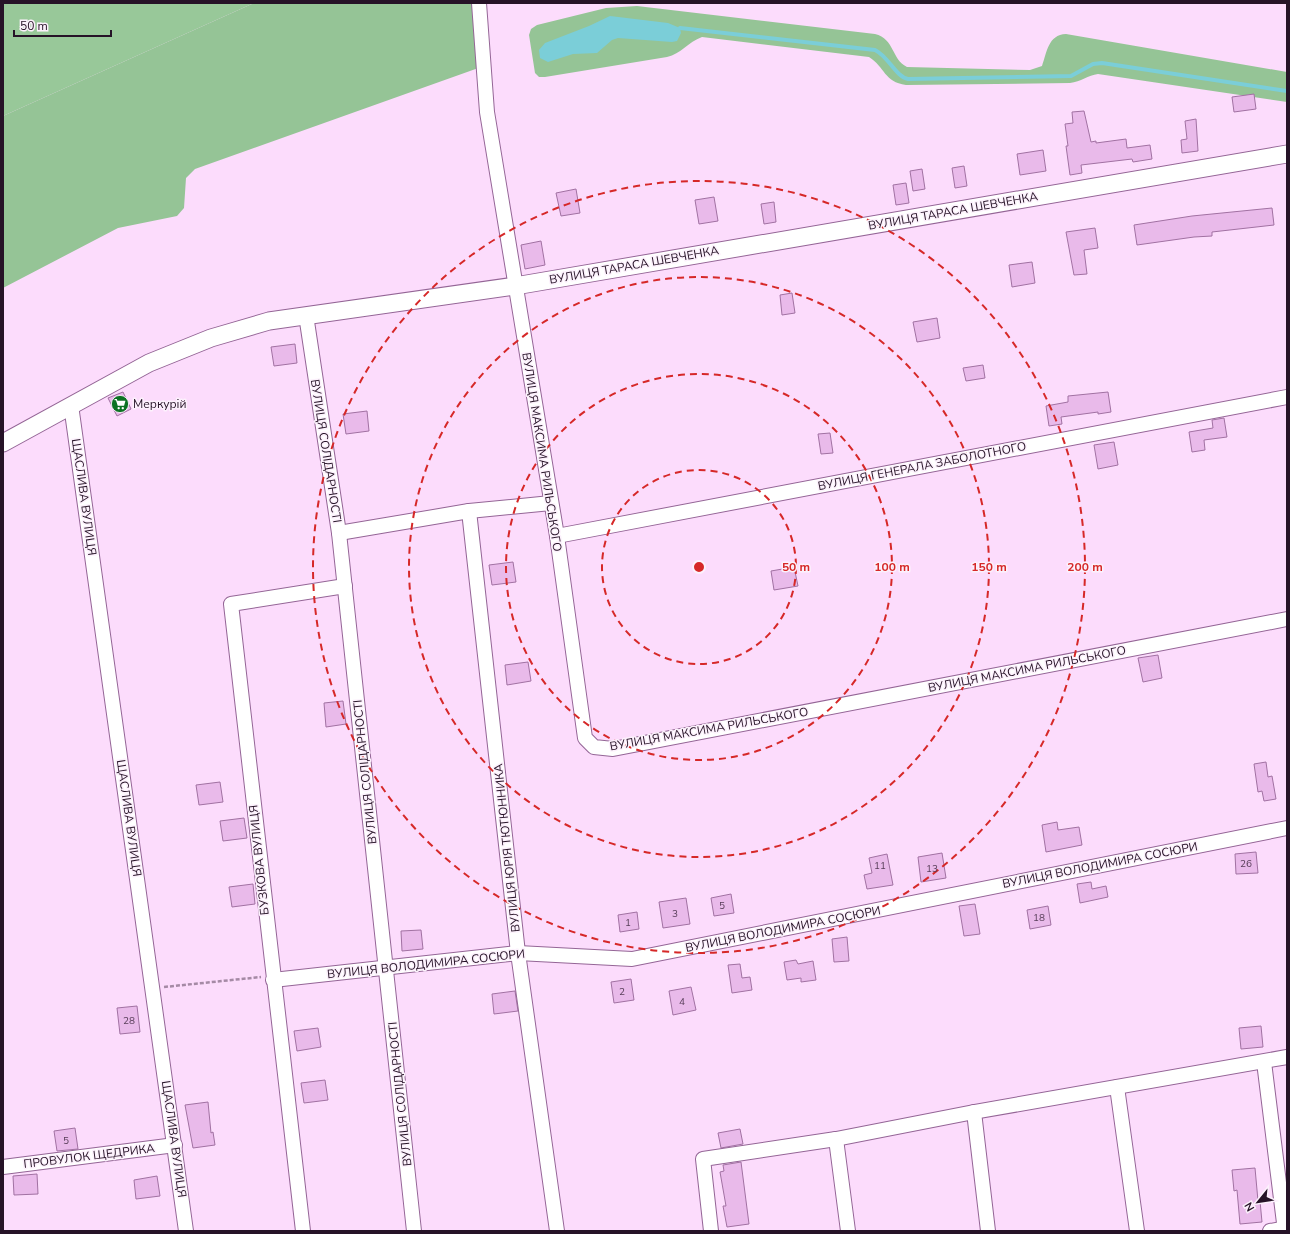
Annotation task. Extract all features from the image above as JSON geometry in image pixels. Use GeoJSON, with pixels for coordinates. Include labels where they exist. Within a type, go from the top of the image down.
{"type":"FeatureCollection","features":[{"type":"Feature","properties":{"kind":"street","name":"ВУЛИЦЯ МАКСИМА РИЛЬСЬКОГО"},"geometry":{"type":"LineString","coordinates":[[479,3],[487,112],[557,536],[584,738],[594,747],[613,748],[1287,619]]}},
{"type":"Feature","properties":{"kind":"street","name":"ВУЛИЦЯ ТАРАСА ШЕВЧЕНКА"},"geometry":{"type":"LineString","coordinates":[[3,443],[149,363],[186,347],[250,326],[306,315],[515,286],[1287,154]]}},
{"type":"Feature","properties":{"kind":"street","name":"ВУЛИЦЯ СОЛІДАРНОСТІ"},"geometry":{"type":"LineString","coordinates":[[306,315],[339,533],[414,1231]]}},
{"type":"Feature","properties":{"kind":"street","name":"ВУЛИЦЯ ГЕНЕРАЛА ЗАБОЛОТНОГО"},"geometry":{"type":"LineString","coordinates":[[557,536],[1287,397]]}},
{"type":"Feature","properties":{"kind":"street","name":"ЩАСЛИВА ВУЛИЦЯ"},"geometry":{"type":"LineString","coordinates":[[71,405],[154,988],[186,1231]]}},
{"type":"Feature","properties":{"kind":"street"},"geometry":{"type":"LineString","coordinates":[[339,533],[469,511],[551,503]]}},
{"type":"Feature","properties":{"kind":"street","name":"ВУЛИЦЯ ЮРІЯ ТЮТЮННИКА"},"geometry":{"type":"LineString","coordinates":[[469,511],[518,953],[557,1231]]}},
{"type":"Feature","properties":{"kind":"street","name":"БУЗКОВА ВУЛИЦЯ"},"geometry":{"type":"LineString","coordinates":[[303,1231],[231,604],[344,586]]}},
{"type":"Feature","properties":{"kind":"street","name":"ВУЛИЦЯ ВОЛОДИМИРА СОСЮРИ"},"geometry":{"type":"LineString","coordinates":[[273,980],[518,953],[632,959],[1287,828]]}},
{"type":"Feature","properties":{"kind":"street"},"geometry":{"type":"LineString","coordinates":[[712,1231],[703,1159],[836,1139],[974,1112],[1287,1058]]}},
{"type":"Feature","properties":{"kind":"street"},"geometry":{"type":"LineString","coordinates":[[1264,1062],[1286,1229],[1270,1231]]}},
{"type":"Feature","properties":{"kind":"street"},"geometry":{"type":"LineString","coordinates":[[1117,1087],[1137,1231]]}},
{"type":"Feature","properties":{"kind":"street"},"geometry":{"type":"LineString","coordinates":[[974,1112],[988,1231]]}},
{"type":"Feature","properties":{"kind":"street"},"geometry":{"type":"LineString","coordinates":[[836,1139],[848,1231]]}},
{"type":"Feature","properties":{"kind":"street","name":"ПРОВУЛОК ЩЕДРИКА"},"geometry":{"type":"LineString","coordinates":[[3,1167],[175,1145]]}},
{"type":"Feature","properties":{"kind":"path"},"geometry":{"type":"LineString","coordinates":[[154,988],[264,976],[273,980]]}},
{"type":"Feature","properties":{"kind":"shaded area"},"geometry":{"type":"Polygon","coordinates":[[[3,3],[254,3],[3,116],[3,3]]]}},
{"type":"Feature","properties":{"kind":"shaded area"},"geometry":{"type":"Polygon","coordinates":[[[254,3],[479,3],[484,66],[195,169],[186,178],[184,208],[177,216],[118,228],[3,288],[3,116],[254,3]]]}},
{"type":"Feature","properties":{"kind":"shaded area"},"geometry":{"type":"Polygon","coordinates":[[[637,6],[875,34],[886,40],[898,59],[907,67],[1030,70],[1042,66],[1049,45],[1055,37],[1066,34],[1287,72],[1287,102],[1098,74],[1070,83],[906,85],[893,81],[869,57],[702,37],[667,57],[545,77],[539,77],[535,73],[529,35],[531,29],[537,25],[606,8],[637,6]]]}},
{"type":"Feature","properties":{"kind":"shaded area"},"geometry":{"type":"Polygon","coordinates":[[[610,16],[668,23],[680,28],[681,33],[677,41],[672,42],[618,38],[612,40],[597,53],[573,54],[548,62],[540,58],[539,50],[545,43],[610,16]]]}},
{"type":"Feature","properties":{"kind":"building"},"geometry":{"type":"Polygon","coordinates":[[[1254,94],[1256,109],[1234,112],[1232,97],[1254,94]]]}},
{"type":"Feature","properties":{"kind":"building"},"geometry":{"type":"Polygon","coordinates":[[[1084,111],[1091,142],[1096,141],[1096,143],[1126,139],[1127,148],[1150,145],[1152,159],[1133,162],[1132,159],[1081,165],[1082,173],[1070,175],[1065,124],[1073,123],[1072,112],[1084,111]]]}},
{"type":"Feature","properties":{"kind":"building"},"geometry":{"type":"Polygon","coordinates":[[[1196,119],[1198,151],[1182,153],[1181,140],[1187,139],[1185,121],[1196,119]]]}},
{"type":"Feature","properties":{"kind":"building"},"geometry":{"type":"Polygon","coordinates":[[[1043,150],[1046,171],[1020,175],[1017,154],[1043,150]]]}},
{"type":"Feature","properties":{"kind":"building"},"geometry":{"type":"Polygon","coordinates":[[[964,166],[967,186],[955,188],[952,168],[964,166]]]}},
{"type":"Feature","properties":{"kind":"building"},"geometry":{"type":"Polygon","coordinates":[[[922,169],[925,189],[913,191],[910,171],[922,169]]]}},
{"type":"Feature","properties":{"kind":"building"},"geometry":{"type":"Polygon","coordinates":[[[906,183],[909,203],[896,205],[893,185],[906,183]]]}},
{"type":"Feature","properties":{"kind":"building"},"geometry":{"type":"Polygon","coordinates":[[[576,189],[580,213],[561,216],[556,193],[576,189]]]}},
{"type":"Feature","properties":{"kind":"building"},"geometry":{"type":"Polygon","coordinates":[[[714,197],[718,221],[699,224],[695,200],[714,197]]]}},
{"type":"Feature","properties":{"kind":"building"},"geometry":{"type":"Polygon","coordinates":[[[774,202],[776,222],[764,224],[761,204],[774,202]]]}},
{"type":"Feature","properties":{"kind":"building"},"geometry":{"type":"Polygon","coordinates":[[[1272,208],[1274,225],[1212,232],[1212,236],[1137,245],[1134,225],[1192,216],[1272,208]]]}},
{"type":"Feature","properties":{"kind":"building"},"geometry":{"type":"Polygon","coordinates":[[[1095,228],[1098,248],[1084,250],[1087,274],[1074,275],[1066,232],[1095,228]]]}},
{"type":"Feature","properties":{"kind":"building"},"geometry":{"type":"Polygon","coordinates":[[[541,241],[545,265],[525,269],[521,245],[541,241]]]}},
{"type":"Feature","properties":{"kind":"building"},"geometry":{"type":"Polygon","coordinates":[[[1032,262],[1035,283],[1012,287],[1009,265],[1032,262]]]}},
{"type":"Feature","properties":{"kind":"building"},"geometry":{"type":"Polygon","coordinates":[[[792,293],[795,313],[782,315],[780,295],[792,293]]]}},
{"type":"Feature","properties":{"kind":"building"},"geometry":{"type":"Polygon","coordinates":[[[937,318],[940,338],[917,342],[913,322],[937,318]]]}},
{"type":"Feature","properties":{"kind":"building"},"geometry":{"type":"Polygon","coordinates":[[[295,344],[297,363],[274,366],[271,347],[295,344]]]}},
{"type":"Feature","properties":{"kind":"building"},"geometry":{"type":"Polygon","coordinates":[[[983,365],[985,378],[966,381],[963,368],[983,365]]]}},
{"type":"Feature","properties":{"kind":"building","name":"Меркурій"},"geometry":{"type":"Polygon","coordinates":[[[123,392],[131,409],[117,416],[108,398],[123,392]]]}},
{"type":"Feature","properties":{"kind":"building"},"geometry":{"type":"Polygon","coordinates":[[[1108,392],[1111,412],[1098,414],[1098,412],[1061,417],[1062,424],[1049,426],[1046,406],[1068,402],[1068,396],[1108,392]]]}},
{"type":"Feature","properties":{"kind":"building"},"geometry":{"type":"Polygon","coordinates":[[[367,411],[369,431],[346,434],[343,414],[367,411]]]}},
{"type":"Feature","properties":{"kind":"building"},"geometry":{"type":"Polygon","coordinates":[[[1224,418],[1227,437],[1204,440],[1205,450],[1192,452],[1189,432],[1213,428],[1212,420],[1224,418]]]}},
{"type":"Feature","properties":{"kind":"building"},"geometry":{"type":"Polygon","coordinates":[[[830,433],[833,453],[821,454],[818,434],[830,433]]]}},
{"type":"Feature","properties":{"kind":"building"},"geometry":{"type":"Polygon","coordinates":[[[1114,442],[1118,465],[1098,469],[1094,445],[1114,442]]]}},
{"type":"Feature","properties":{"kind":"building"},"geometry":{"type":"Polygon","coordinates":[[[513,562],[516,582],[492,585],[489,565],[513,562]]]}},
{"type":"Feature","properties":{"kind":"building"},"geometry":{"type":"Polygon","coordinates":[[[794,567],[798,586],[774,590],[771,571],[794,567]]]}},
{"type":"Feature","properties":{"kind":"building"},"geometry":{"type":"Polygon","coordinates":[[[1158,655],[1162,678],[1143,682],[1138,658],[1158,655]]]}},
{"type":"Feature","properties":{"kind":"building"},"geometry":{"type":"Polygon","coordinates":[[[528,662],[531,681],[507,685],[505,665],[528,662]]]}},
{"type":"Feature","properties":{"kind":"building"},"geometry":{"type":"Polygon","coordinates":[[[343,701],[346,724],[326,727],[324,703],[343,701]]]}},
{"type":"Feature","properties":{"kind":"building"},"geometry":{"type":"Polygon","coordinates":[[[1266,762],[1268,777],[1272,776],[1276,799],[1264,801],[1262,791],[1258,792],[1254,764],[1266,762]]]}},
{"type":"Feature","properties":{"kind":"building"},"geometry":{"type":"Polygon","coordinates":[[[220,782],[223,802],[199,805],[196,785],[220,782]]]}},
{"type":"Feature","properties":{"kind":"building"},"geometry":{"type":"Polygon","coordinates":[[[244,818],[247,838],[223,841],[220,821],[244,818]]]}},
{"type":"Feature","properties":{"kind":"building"},"geometry":{"type":"Polygon","coordinates":[[[1057,822],[1058,830],[1079,827],[1082,845],[1046,852],[1042,825],[1057,822]]]}},
{"type":"Feature","properties":{"kind":"building"},"geometry":{"type":"Polygon","coordinates":[[[1256,852],[1258,873],[1236,874],[1235,854],[1256,852]]]}},
{"type":"Feature","properties":{"kind":"building"},"geometry":{"type":"Polygon","coordinates":[[[942,853],[946,878],[921,882],[918,857],[942,853]]]}},
{"type":"Feature","properties":{"kind":"building"},"geometry":{"type":"Polygon","coordinates":[[[887,854],[893,885],[867,889],[864,875],[872,873],[869,858],[887,854]]]}},
{"type":"Feature","properties":{"kind":"building"},"geometry":{"type":"Polygon","coordinates":[[[1091,882],[1092,889],[1106,886],[1108,897],[1080,903],[1077,884],[1091,882]]]}},
{"type":"Feature","properties":{"kind":"building"},"geometry":{"type":"Polygon","coordinates":[[[253,884],[255,904],[232,907],[229,887],[253,884]]]}},
{"type":"Feature","properties":{"kind":"building"},"geometry":{"type":"Polygon","coordinates":[[[731,894],[734,913],[714,916],[711,898],[731,894]]]}},
{"type":"Feature","properties":{"kind":"building"},"geometry":{"type":"Polygon","coordinates":[[[686,898],[690,924],[663,928],[659,902],[686,898]]]}},
{"type":"Feature","properties":{"kind":"building"},"geometry":{"type":"Polygon","coordinates":[[[975,904],[980,934],[964,936],[959,906],[975,904]]]}},
{"type":"Feature","properties":{"kind":"building"},"geometry":{"type":"Polygon","coordinates":[[[1048,906],[1051,925],[1030,929],[1027,910],[1048,906]]]}},
{"type":"Feature","properties":{"kind":"building"},"geometry":{"type":"Polygon","coordinates":[[[637,912],[639,929],[620,932],[618,915],[637,912]]]}},
{"type":"Feature","properties":{"kind":"building"},"geometry":{"type":"Polygon","coordinates":[[[421,930],[423,949],[402,951],[401,931],[421,930]]]}},
{"type":"Feature","properties":{"kind":"building"},"geometry":{"type":"Polygon","coordinates":[[[847,937],[849,961],[834,962],[832,939],[847,937]]]}},
{"type":"Feature","properties":{"kind":"building"},"geometry":{"type":"Polygon","coordinates":[[[796,960],[798,964],[813,961],[816,980],[801,982],[801,978],[787,980],[784,962],[796,960]]]}},
{"type":"Feature","properties":{"kind":"building"},"geometry":{"type":"Polygon","coordinates":[[[740,964],[742,978],[750,977],[752,990],[732,993],[728,965],[740,964]]]}},
{"type":"Feature","properties":{"kind":"building"},"geometry":{"type":"Polygon","coordinates":[[[631,979],[634,1000],[614,1003],[611,982],[631,979]]]}},
{"type":"Feature","properties":{"kind":"building"},"geometry":{"type":"Polygon","coordinates":[[[691,987],[696,1010],[673,1015],[669,991],[691,987]]]}},
{"type":"Feature","properties":{"kind":"building"},"geometry":{"type":"Polygon","coordinates":[[[515,991],[518,1011],[494,1014],[492,994],[515,991]]]}},
{"type":"Feature","properties":{"kind":"building"},"geometry":{"type":"Polygon","coordinates":[[[137,1006],[140,1032],[120,1034],[117,1008],[137,1006]]]}},
{"type":"Feature","properties":{"kind":"building"},"geometry":{"type":"Polygon","coordinates":[[[1261,1026],[1263,1047],[1241,1049],[1239,1028],[1261,1026]]]}},
{"type":"Feature","properties":{"kind":"building"},"geometry":{"type":"Polygon","coordinates":[[[318,1028],[321,1047],[297,1051],[294,1031],[318,1028]]]}},
{"type":"Feature","properties":{"kind":"building"},"geometry":{"type":"Polygon","coordinates":[[[325,1080],[328,1100],[304,1103],[301,1083],[325,1080]]]}},
{"type":"Feature","properties":{"kind":"building"},"geometry":{"type":"Polygon","coordinates":[[[208,1102],[211,1133],[213,1132],[215,1145],[193,1148],[185,1105],[208,1102]]]}},
{"type":"Feature","properties":{"kind":"building"},"geometry":{"type":"Polygon","coordinates":[[[75,1128],[78,1149],[57,1151],[54,1131],[75,1128]]]}},
{"type":"Feature","properties":{"kind":"building"},"geometry":{"type":"Polygon","coordinates":[[[740,1129],[743,1144],[721,1148],[718,1133],[740,1129]]]}},
{"type":"Feature","properties":{"kind":"building"},"geometry":{"type":"Polygon","coordinates":[[[741,1162],[749,1224],[727,1227],[723,1206],[726,1206],[720,1172],[724,1171],[723,1165],[741,1162]]]}},
{"type":"Feature","properties":{"kind":"building"},"geometry":{"type":"Polygon","coordinates":[[[1255,1168],[1258,1201],[1260,1201],[1262,1222],[1240,1224],[1237,1190],[1234,1191],[1232,1170],[1255,1168]]]}},
{"type":"Feature","properties":{"kind":"building"},"geometry":{"type":"Polygon","coordinates":[[[37,1174],[38,1194],[14,1195],[13,1176],[37,1174]]]}},
{"type":"Feature","properties":{"kind":"building"},"geometry":{"type":"Polygon","coordinates":[[[157,1176],[160,1196],[136,1199],[134,1180],[157,1176]]]}},
{"type":"Feature","properties":{"kind":"waterway"},"geometry":{"type":"LineString","coordinates":[[680,28],[875,50],[880,53],[896,71],[908,79],[1071,76],[1093,64],[1102,63],[1287,91]]}},
{"type":"Feature","properties":{"kind":"place","name":"Меркурій"},"geometry":{"type":"Point","coordinates":[120,404]}}]}
